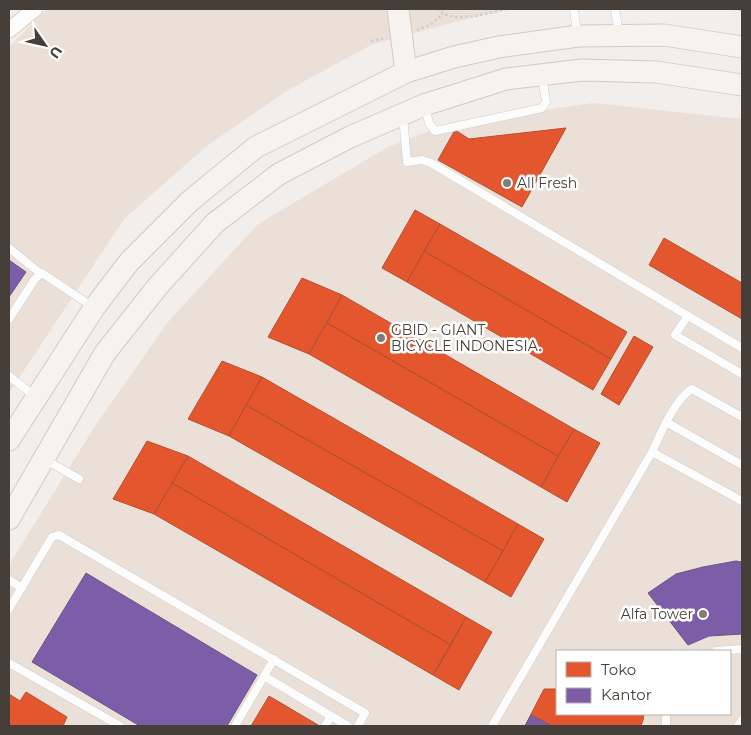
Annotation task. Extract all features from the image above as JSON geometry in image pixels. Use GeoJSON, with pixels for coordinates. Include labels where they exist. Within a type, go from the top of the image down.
{"type":"FeatureCollection","features":[{"type":"Feature","properties":{"kind":"main road"},"geometry":{"type":"LineString","coordinates":[[398,9],[406,72]]}},
{"type":"Feature","properties":{"kind":"main road"},"geometry":{"type":"LineString","coordinates":[[9,440],[94,308],[129,262],[190,201],[256,146],[406,72],[454,57],[499,47],[578,36],[664,35],[742,47]]}},
{"type":"Feature","properties":{"kind":"main road"},"geometry":{"type":"LineString","coordinates":[[9,519],[105,353],[158,286],[215,224],[279,174],[350,137],[402,114],[453,94],[506,79],[582,70],[656,72],[742,85]]}},
{"type":"Feature","properties":{"kind":"street"},"geometry":{"type":"LineString","coordinates":[[10,27],[35,9]]}},
{"type":"Feature","properties":{"kind":"lane"},"geometry":{"type":"LineString","coordinates":[[574,9],[578,36]]}},
{"type":"Feature","properties":{"kind":"lane"},"geometry":{"type":"LineString","coordinates":[[616,9],[619,35]]}},
{"type":"Feature","properties":{"kind":"lane"},"geometry":{"type":"LineString","coordinates":[[424,105],[429,123],[435,131],[542,108],[546,102],[542,75]]}},
{"type":"Feature","properties":{"kind":"lane"},"geometry":{"type":"LineString","coordinates":[[402,114],[407,162],[422,160],[431,163],[742,348]]}},
{"type":"Feature","properties":{"kind":"lane"},"geometry":{"type":"LineString","coordinates":[[9,248],[41,274],[51,278],[94,308]]}},
{"type":"Feature","properties":{"kind":"lane"},"geometry":{"type":"LineString","coordinates":[[9,319],[35,279],[41,274]]}},
{"type":"Feature","properties":{"kind":"lane"},"geometry":{"type":"LineString","coordinates":[[687,317],[675,336],[742,374]]}},
{"type":"Feature","properties":{"kind":"lane"},"geometry":{"type":"LineString","coordinates":[[9,376],[36,397]]}},
{"type":"Feature","properties":{"kind":"lane"},"geometry":{"type":"LineString","coordinates":[[492,726],[652,452],[666,422],[686,392],[692,389],[742,417]]}},
{"type":"Feature","properties":{"kind":"lane"},"geometry":{"type":"LineString","coordinates":[[666,422],[742,465]]}},
{"type":"Feature","properties":{"kind":"lane"},"geometry":{"type":"LineString","coordinates":[[652,452],[742,501]]}},
{"type":"Feature","properties":{"kind":"lane"},"geometry":{"type":"LineString","coordinates":[[44,458],[79,479]]}},
{"type":"Feature","properties":{"kind":"lane"},"geometry":{"type":"LineString","coordinates":[[9,608],[52,537],[59,535],[365,713],[358,726]]}},
{"type":"Feature","properties":{"kind":"lane"},"geometry":{"type":"LineString","coordinates":[[9,580],[22,588]]}},
{"type":"Feature","properties":{"kind":"lane"},"geometry":{"type":"LineString","coordinates":[[729,650],[742,649]]}},
{"type":"Feature","properties":{"kind":"lane"},"geometry":{"type":"LineString","coordinates":[[235,726],[274,659]]}},
{"type":"Feature","properties":{"kind":"lane"},"geometry":{"type":"LineString","coordinates":[[9,663],[120,726]]}},
{"type":"Feature","properties":{"kind":"lane"},"geometry":{"type":"LineString","coordinates":[[264,676],[348,726]]}},
{"type":"Feature","properties":{"kind":"lane"},"geometry":{"type":"LineString","coordinates":[[325,726],[331,716]]}},
{"type":"Feature","properties":{"kind":"lane"},"geometry":{"type":"LineString","coordinates":[[738,726],[742,720]]}},
{"type":"Feature","properties":{"kind":"path"},"geometry":{"type":"LineString","coordinates":[[437,9],[443,14],[460,17],[507,9]]}},
{"type":"Feature","properties":{"kind":"path"},"geometry":{"type":"LineString","coordinates":[[733,9],[742,10]]}},
{"type":"Feature","properties":{"kind":"shaded area"},"geometry":{"type":"Polygon","coordinates":[[[47,9],[509,9],[371,45],[288,90],[208,145],[124,219],[9,393],[9,47],[47,9]]]}},
{"type":"Feature","properties":{"kind":"shaded area"},"geometry":{"type":"Polygon","coordinates":[[[593,103],[742,119],[742,726],[9,726],[9,565],[95,426],[168,322],[258,224],[388,147],[450,123],[593,103]]]}},
{"type":"Feature","properties":{"kind":"building: Toko","name":"All Fresh"},"geometry":{"type":"Polygon","coordinates":[[[566,128],[522,207],[438,160],[455,130],[469,139],[566,128]]]}},
{"type":"Feature","properties":{"kind":"building: Toko"},"geometry":{"type":"Polygon","coordinates":[[[415,210],[440,224],[407,282],[382,268],[415,210]]]}},
{"type":"Feature","properties":{"kind":"building: Toko"},"geometry":{"type":"Polygon","coordinates":[[[440,224],[627,332],[611,359],[424,251],[440,224]]]}},
{"type":"Feature","properties":{"kind":"building: Toko"},"geometry":{"type":"Polygon","coordinates":[[[664,238],[742,283],[742,319],[649,265],[664,238]]]}},
{"type":"Feature","properties":{"kind":"building: Toko"},"geometry":{"type":"Polygon","coordinates":[[[424,251],[611,359],[593,390],[407,282],[424,251]]]}},
{"type":"Feature","properties":{"kind":"building: Toko"},"geometry":{"type":"Polygon","coordinates":[[[302,278],[342,295],[309,354],[268,337],[302,278]]]}},
{"type":"Feature","properties":{"kind":"building: Toko"},"geometry":{"type":"Polygon","coordinates":[[[342,295],[574,429],[558,456],[327,323],[342,295]]]}},
{"type":"Feature","properties":{"kind":"building: Toko"},"geometry":{"type":"Polygon","coordinates":[[[327,323],[558,456],[541,487],[309,354],[327,323]]]}},
{"type":"Feature","properties":{"kind":"building: Toko"},"geometry":{"type":"Polygon","coordinates":[[[634,336],[653,347],[619,405],[601,394],[634,336]]]}},
{"type":"Feature","properties":{"kind":"building: Toko"},"geometry":{"type":"Polygon","coordinates":[[[222,361],[262,377],[229,436],[188,419],[222,361]]]}},
{"type":"Feature","properties":{"kind":"building: Toko"},"geometry":{"type":"Polygon","coordinates":[[[262,377],[518,524],[503,551],[246,405],[262,377]]]}},
{"type":"Feature","properties":{"kind":"building: Toko"},"geometry":{"type":"Polygon","coordinates":[[[246,405],[503,551],[485,582],[229,436],[246,405]]]}},
{"type":"Feature","properties":{"kind":"building: Toko"},"geometry":{"type":"Polygon","coordinates":[[[574,429],[600,443],[567,502],[541,487],[574,429]]]}},
{"type":"Feature","properties":{"kind":"building: Toko"},"geometry":{"type":"Polygon","coordinates":[[[147,441],[188,456],[154,514],[113,499],[147,441]]]}},
{"type":"Feature","properties":{"kind":"building: Toko"},"geometry":{"type":"Polygon","coordinates":[[[188,456],[466,617],[451,645],[172,483],[188,456]]]}},
{"type":"Feature","properties":{"kind":"building: Toko"},"geometry":{"type":"Polygon","coordinates":[[[172,483],[451,645],[433,675],[154,514],[172,483]]]}},
{"type":"Feature","properties":{"kind":"building: Toko"},"geometry":{"type":"Polygon","coordinates":[[[518,524],[544,539],[511,597],[485,582],[518,524]]]}},
{"type":"Feature","properties":{"kind":"building: Toko"},"geometry":{"type":"Polygon","coordinates":[[[466,617],[492,632],[459,690],[433,675],[466,617]]]}},
{"type":"Feature","properties":{"kind":"building: Toko"},"geometry":{"type":"Polygon","coordinates":[[[544,689],[556,689],[556,715],[644,715],[641,726],[525,726],[544,689]]]}},
{"type":"Feature","properties":{"kind":"building: Toko"},"geometry":{"type":"Polygon","coordinates":[[[26,692],[67,717],[63,726],[9,726],[9,694],[20,701],[26,692]]]}},
{"type":"Feature","properties":{"kind":"building: Toko"},"geometry":{"type":"Polygon","coordinates":[[[269,696],[318,725],[318,726],[251,726],[269,696]]]}},
{"type":"Feature","properties":{"kind":"building: Kantor"},"geometry":{"type":"Polygon","coordinates":[[[9,260],[26,272],[9,297],[9,260]]]}},
{"type":"Feature","properties":{"kind":"building: Kantor","name":"Alfa Tower"},"geometry":{"type":"Polygon","coordinates":[[[736,561],[742,562],[742,634],[709,636],[688,645],[648,593],[676,574],[736,561]]]}},
{"type":"Feature","properties":{"kind":"building: Kantor"},"geometry":{"type":"Polygon","coordinates":[[[86,573],[257,675],[227,726],[140,726],[32,662],[86,573]]]}},
{"type":"Feature","properties":{"kind":"building: Kantor"},"geometry":{"type":"Polygon","coordinates":[[[531,715],[552,726],[525,726],[531,715]]]}},
{"type":"Feature","properties":{"kind":"place","name":"All Fresh"},"geometry":{"type":"Point","coordinates":[507,183]}},
{"type":"Feature","properties":{"kind":"place","name":"GBID - GIANT BICYCLE INDONESIA."},"geometry":{"type":"Point","coordinates":[381,338]}},
{"type":"Feature","properties":{"kind":"place","name":"Alfa Tower"},"geometry":{"type":"Point","coordinates":[703,614]}}]}
